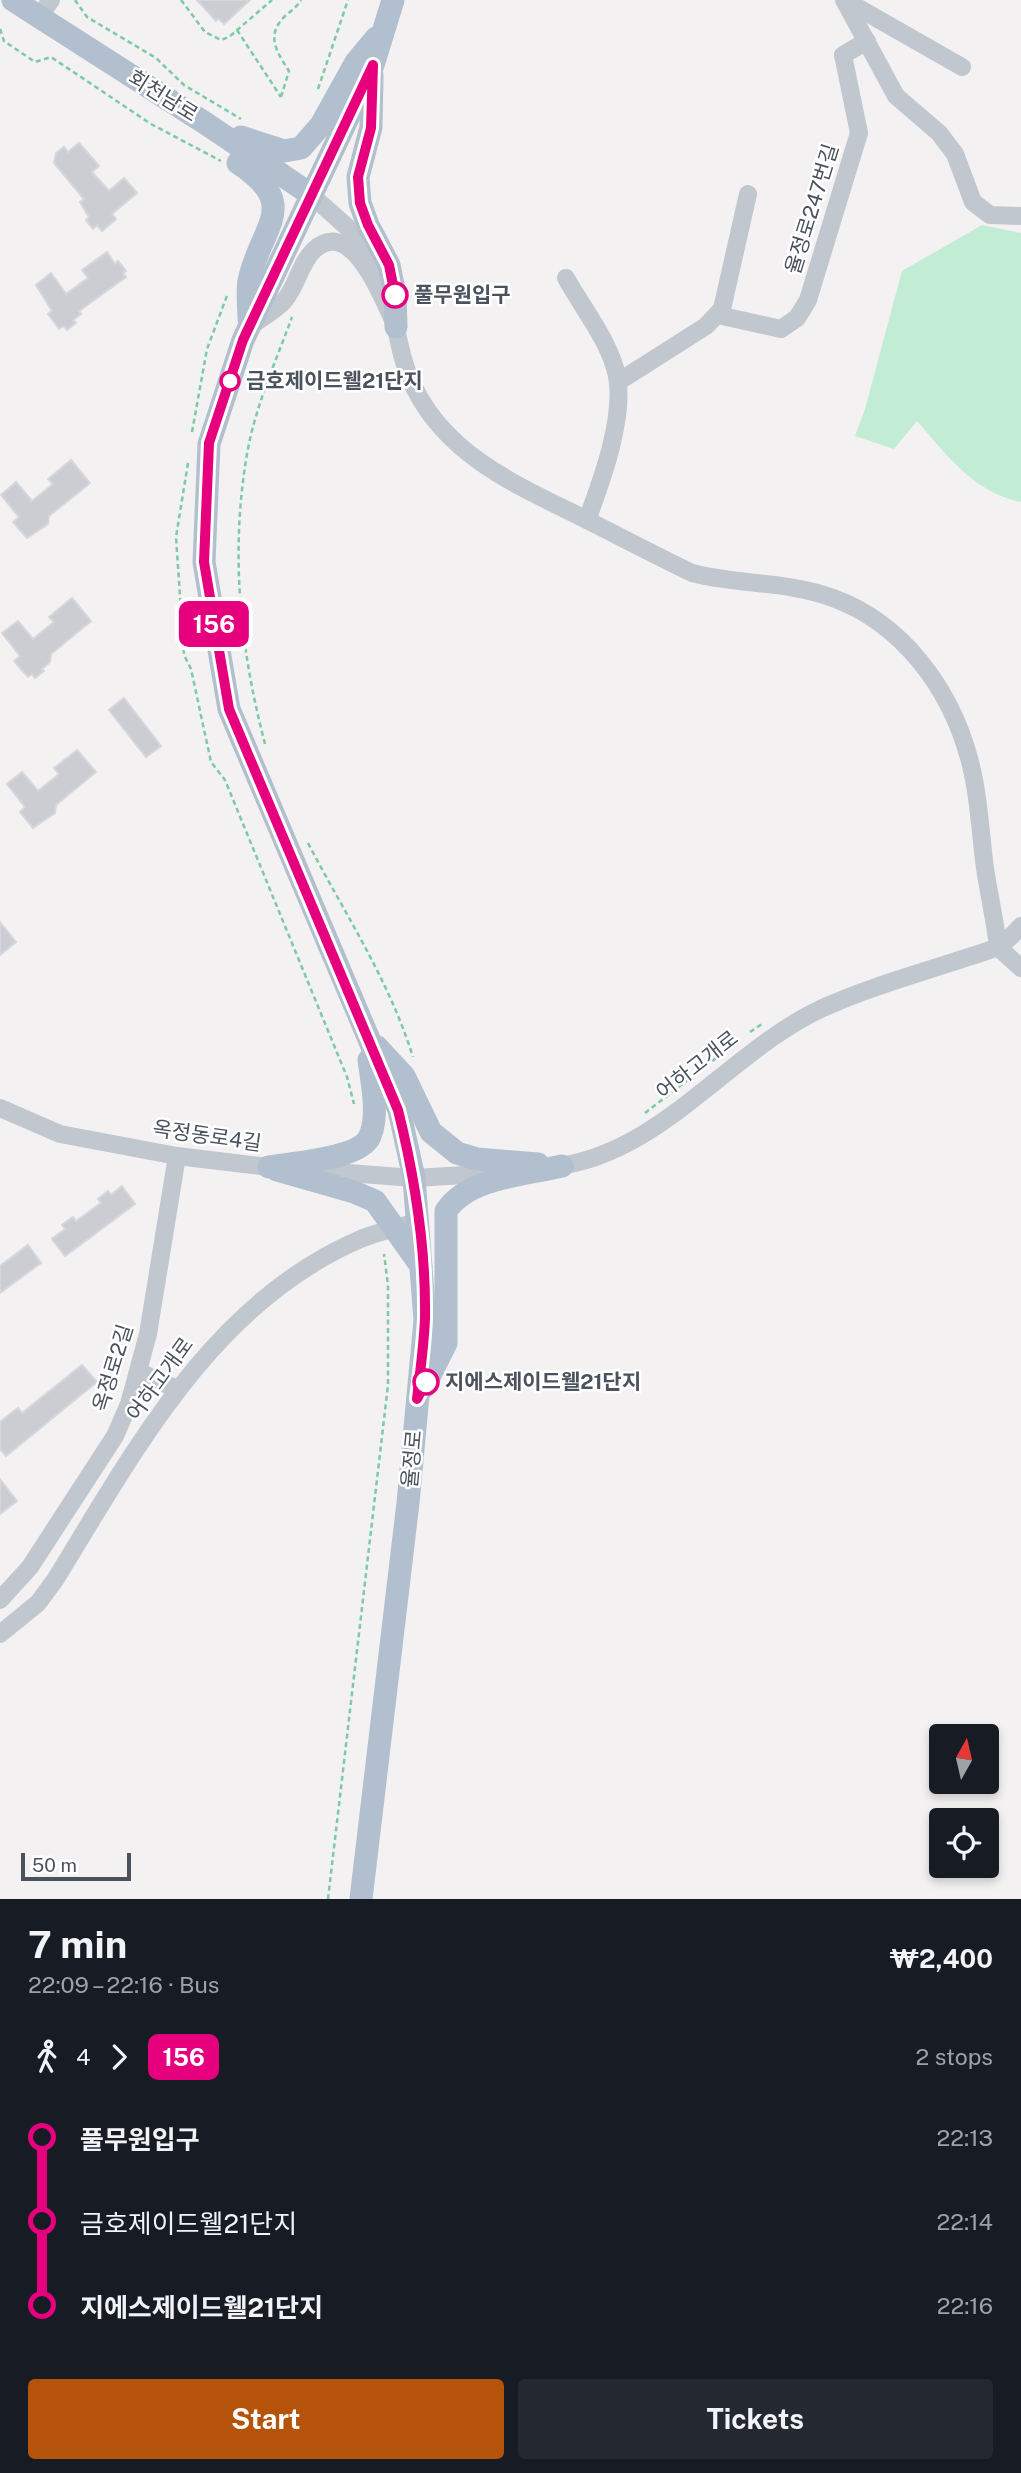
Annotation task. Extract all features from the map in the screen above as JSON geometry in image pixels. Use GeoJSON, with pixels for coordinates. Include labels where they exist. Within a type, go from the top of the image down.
{"type":"FeatureCollection","features":[{"type":"Feature","properties":{"kind":"main road","name":"회천남로"},"geometry":{"type":"LineString","coordinates":[[13,0],[45,9],[310,194]]}},
{"type":"Feature","properties":{"kind":"main road"},"geometry":{"type":"LineString","coordinates":[[393,0],[373,65],[371,128],[358,177],[360,203],[389,265],[395,295],[396,327]]}},
{"type":"Feature","properties":{"kind":"main road"},"geometry":{"type":"LineString","coordinates":[[205,123],[284,151],[301,148],[321,125],[356,62],[387,25]]}},
{"type":"Feature","properties":{"kind":"main road","name":"율정로"},"geometry":{"type":"LineString","coordinates":[[361,1899],[425,1320],[414,1178],[398,1110],[229,709],[204,562],[209,443],[249,327],[373,65]]}},
{"type":"Feature","properties":{"kind":"main road"},"geometry":{"type":"LineString","coordinates":[[205,123],[235,161],[261,178],[271,195],[273,214],[249,282],[249,327]]}},
{"type":"Feature","properties":{"kind":"main road"},"geometry":{"type":"LineString","coordinates":[[365,1032],[404,1076],[431,1132],[457,1153],[477,1159],[562,1166]]}},
{"type":"Feature","properties":{"kind":"main road"},"geometry":{"type":"LineString","coordinates":[[269,1167],[327,1157],[365,1144],[371,1135],[373,1118],[365,1032]]}},
{"type":"Feature","properties":{"kind":"main road"},"geometry":{"type":"LineString","coordinates":[[417,1399],[446,1343],[446,1211],[453,1200],[473,1188],[562,1166]]}},
{"type":"Feature","properties":{"kind":"main road"},"geometry":{"type":"LineString","coordinates":[[269,1167],[354,1192],[375,1201],[397,1228],[423,1269]]}},
{"type":"Feature","properties":{"kind":"street"},"geometry":{"type":"LineString","coordinates":[[845,0],[896,96],[939,133],[955,153],[973,202],[990,215],[1021,216]]}},
{"type":"Feature","properties":{"kind":"street"},"geometry":{"type":"LineString","coordinates":[[845,0],[961,67]]}},
{"type":"Feature","properties":{"kind":"street","name":"율정로247번길"},"geometry":{"type":"LineString","coordinates":[[718,315],[781,329],[797,318],[808,300],[859,133],[842,60],[845,52],[867,41]]}},
{"type":"Feature","properties":{"kind":"street"},"geometry":{"type":"LineString","coordinates":[[310,194],[365,243],[381,270],[404,364],[416,392],[454,444],[505,478],[692,573],[718,580],[798,589],[833,598],[880,622],[908,646],[937,686],[968,755],[998,947],[1021,968]]}},
{"type":"Feature","properties":{"kind":"street"},"geometry":{"type":"LineString","coordinates":[[618,382],[706,326],[718,315],[722,309],[748,194]]}},
{"type":"Feature","properties":{"kind":"street"},"geometry":{"type":"LineString","coordinates":[[249,327],[284,301],[314,250],[331,243],[343,245],[357,254],[396,327]]}},
{"type":"Feature","properties":{"kind":"street"},"geometry":{"type":"LineString","coordinates":[[566,278],[607,349],[618,382],[606,463],[587,520]]}},
{"type":"Feature","properties":{"kind":"street","name":"어하고개로"},"geometry":{"type":"LineString","coordinates":[[414,1178],[460,1177],[562,1166],[603,1154],[626,1144],[687,1104],[768,1038],[826,1006],[998,947],[1021,926]]}},
{"type":"Feature","properties":{"kind":"street","name":"옥정동로4길"},"geometry":{"type":"LineString","coordinates":[[0,1108],[60,1134],[177,1156],[269,1167],[414,1178]]}},
{"type":"Feature","properties":{"kind":"street","name":"옥정로2길"},"geometry":{"type":"LineString","coordinates":[[0,1600],[30,1567],[115,1436],[139,1372],[177,1156]]}},
{"type":"Feature","properties":{"kind":"street","name":"어하고개로"},"geometry":{"type":"LineString","coordinates":[[0,1634],[38,1603],[55,1580],[177,1389],[213,1345],[265,1300],[318,1261],[364,1238],[419,1222]]}},
{"type":"Feature","properties":{"kind":"street"},"geometry":{"type":"LineString","coordinates":[[139,1372],[177,1389]]}},
{"type":"Feature","properties":{"kind":"path"},"geometry":{"type":"LineString","coordinates":[[75,0],[87,17],[156,58],[184,85],[244,121]]}},
{"type":"Feature","properties":{"kind":"path"},"geometry":{"type":"LineString","coordinates":[[181,0],[212,38],[221,40],[272,0]]}},
{"type":"Feature","properties":{"kind":"path"},"geometry":{"type":"LineString","coordinates":[[237,30],[281,97],[289,71],[277,56],[274,38],[282,19],[301,0]]}},
{"type":"Feature","properties":{"kind":"path"},"geometry":{"type":"LineString","coordinates":[[317,93],[348,0]]}},
{"type":"Feature","properties":{"kind":"path"},"geometry":{"type":"LineString","coordinates":[[0,29],[4,41],[34,62],[51,57],[151,124],[231,167]]}},
{"type":"Feature","properties":{"kind":"path"},"geometry":{"type":"LineString","coordinates":[[266,745],[249,683],[238,601],[238,528],[247,452],[265,391],[295,309]]}},
{"type":"Feature","properties":{"kind":"path"},"geometry":{"type":"LineString","coordinates":[[305,839],[369,954],[401,1020],[413,1058]]}},
{"type":"Feature","properties":{"kind":"path"},"geometry":{"type":"LineString","coordinates":[[642,1114],[767,1021]]}},
{"type":"Feature","properties":{"kind":"path"},"geometry":{"type":"LineString","coordinates":[[328,1899],[388,1385],[389,1312],[384,1254]]}},
{"type":"Feature","properties":{"kind":"green space"},"geometry":{"type":"Polygon","coordinates":[[[982,225],[1021,233],[1021,502],[1004,497],[975,481],[950,459],[917,421],[894,449],[855,436],[865,409],[902,271],[982,225]]]}},
{"type":"Feature","properties":{"kind":"building"},"geometry":{"type":"Polygon","coordinates":[[[197,0],[250,0],[224,24],[218,18],[216,21],[197,0]]]}},
{"type":"Feature","properties":{"kind":"building"},"geometry":{"type":"Polygon","coordinates":[[[79,143],[99,166],[92,172],[109,191],[124,178],[137,193],[112,214],[116,219],[102,231],[97,225],[93,229],[86,220],[89,217],[80,202],[84,199],[54,163],[56,153],[64,147],[68,152],[79,143]]]}},
{"type":"Feature","properties":{"kind":"building"},"geometry":{"type":"Polygon","coordinates":[[[107,252],[115,264],[118,261],[126,271],[123,273],[126,277],[79,311],[81,314],[73,320],[76,323],[67,330],[64,326],[59,329],[48,314],[52,311],[36,285],[51,273],[66,294],[88,278],[82,270],[107,252]]]}},
{"type":"Feature","properties":{"kind":"building"},"geometry":{"type":"Polygon","coordinates":[[[71,460],[90,483],[49,516],[48,524],[27,538],[13,522],[19,517],[1,495],[16,482],[32,501],[53,484],[48,479],[71,460]]]}},
{"type":"Feature","properties":{"kind":"building"},"geometry":{"type":"Polygon","coordinates":[[[72,598],[91,621],[51,654],[50,662],[42,669],[44,671],[35,678],[32,674],[28,677],[14,661],[20,656],[2,633],[18,621],[33,639],[54,622],[49,617],[72,598]]]}},
{"type":"Feature","properties":{"kind":"building"},"geometry":{"type":"Polygon","coordinates":[[[124,698],[161,746],[146,757],[109,710],[124,698]]]}},
{"type":"Feature","properties":{"kind":"building"},"geometry":{"type":"Polygon","coordinates":[[[77,750],[96,772],[56,805],[55,813],[33,828],[20,812],[25,807],[7,784],[22,772],[38,791],[59,774],[54,768],[77,750]]]}},
{"type":"Feature","properties":{"kind":"building"},"geometry":{"type":"Polygon","coordinates":[[[0,922],[16,942],[0,955],[0,922]]]}},
{"type":"Feature","properties":{"kind":"building"},"geometry":{"type":"Polygon","coordinates":[[[122,1186],[135,1204],[65,1256],[52,1239],[65,1229],[62,1225],[73,1217],[76,1221],[101,1203],[98,1199],[108,1191],[111,1195],[122,1186]]]}},
{"type":"Feature","properties":{"kind":"building"},"geometry":{"type":"Polygon","coordinates":[[[28,1245],[41,1263],[0,1293],[0,1266],[28,1245]]]}},
{"type":"Feature","properties":{"kind":"building"},"geometry":{"type":"Polygon","coordinates":[[[82,1365],[97,1382],[6,1456],[0,1449],[0,1422],[18,1408],[22,1413],[82,1365]]]}},
{"type":"Feature","properties":{"kind":"building"},"geometry":{"type":"Polygon","coordinates":[[[0,1479],[17,1501],[0,1514],[0,1479]]]}},
{"type":"Feature","properties":{"kind":"bus line","name":"156"},"geometry":{"type":"LineString","coordinates":[[395,295],[389,265],[360,203],[358,177],[371,128],[373,65],[243,340],[209,443],[204,562],[229,709],[267,805],[324,929],[398,1110],[414,1178],[423,1269],[425,1320],[417,1399],[426,1382]]}},
{"type":"Feature","properties":{"kind":"place","name":"풀무원입구"},"geometry":{"type":"Point","coordinates":[395,295]}},
{"type":"Feature","properties":{"kind":"place","name":"금호제이드웰21단지"},"geometry":{"type":"Point","coordinates":[230,381]}},
{"type":"Feature","properties":{"kind":"place","name":"지에스제이드웰21단지"},"geometry":{"type":"Point","coordinates":[426,1382]}}]}
